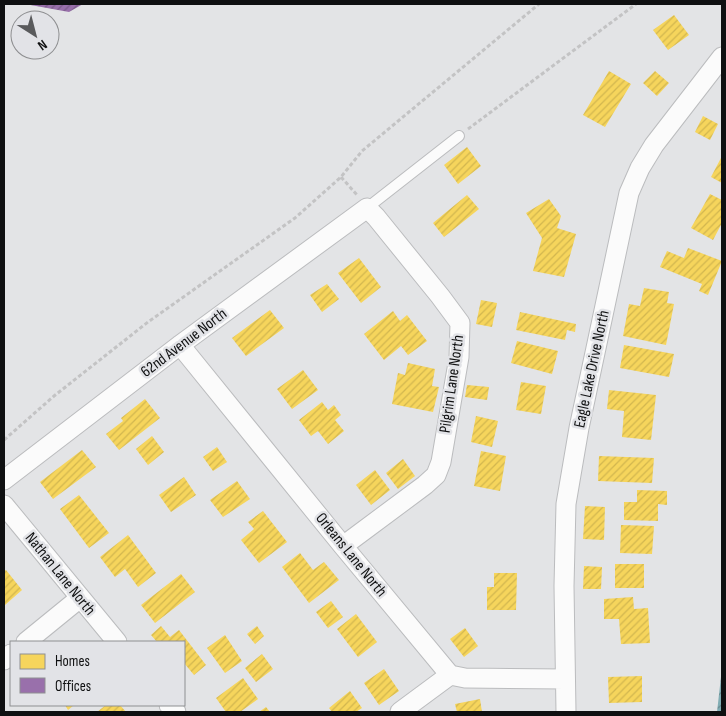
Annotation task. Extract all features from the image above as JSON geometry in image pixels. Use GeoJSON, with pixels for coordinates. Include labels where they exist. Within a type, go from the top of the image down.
{"type":"FeatureCollection","features":[{"type":"Feature","properties":{"kind":"street","name":"Eagle Lake Drive North"},"geometry":{"type":"LineString","coordinates":[[566,712],[564,586],[566,504],[579,428],[629,193],[640,168],[654,145],[722,57]]}},
{"type":"Feature","properties":{"kind":"street","name":"62nd Avenue North"},"geometry":{"type":"LineString","coordinates":[[4,480],[180,345],[367,208]]}},
{"type":"Feature","properties":{"kind":"street","name":"Pilgrim Lane North"},"geometry":{"type":"LineString","coordinates":[[343,546],[426,485],[436,475],[459,357],[460,323],[367,208]]}},
{"type":"Feature","properties":{"kind":"street","name":"Orleans Lane North"},"geometry":{"type":"LineString","coordinates":[[180,345],[450,675]]}},
{"type":"Feature","properties":{"kind":"street","name":"Nathan Lane North"},"geometry":{"type":"LineString","coordinates":[[4,505],[116,641]]}},
{"type":"Feature","properties":{"kind":"street"},"geometry":{"type":"LineString","coordinates":[[27,641],[80,598]]}},
{"type":"Feature","properties":{"kind":"street"},"geometry":{"type":"LineString","coordinates":[[400,712],[450,675],[465,678],[565,680]]}},
{"type":"Feature","properties":{"kind":"lane"},"geometry":{"type":"LineString","coordinates":[[367,208],[459,136]]}},
{"type":"Feature","properties":{"kind":"path"},"geometry":{"type":"LineString","coordinates":[[4,440],[54,396],[148,322],[295,218],[341,177],[362,151],[539,4]]}},
{"type":"Feature","properties":{"kind":"path"},"geometry":{"type":"LineString","coordinates":[[459,136],[636,4]]}},
{"type":"Feature","properties":{"kind":"path"},"geometry":{"type":"LineString","coordinates":[[341,177],[354,190],[367,208]]}},
{"type":"Feature","properties":{"kind":"water"},"geometry":{"type":"Polygon","coordinates":[[[722,668],[722,712],[717,712],[722,668]]]}},
{"type":"Feature","properties":{"kind":"building: Homes"},"geometry":{"type":"Polygon","coordinates":[[[674,15],[689,35],[668,50],[653,30],[674,15]]]}},
{"type":"Feature","properties":{"kind":"building: Homes"},"geometry":{"type":"Polygon","coordinates":[[[609,71],[631,84],[605,127],[583,115],[609,71]]]}},
{"type":"Feature","properties":{"kind":"building: Homes"},"geometry":{"type":"Polygon","coordinates":[[[655,71],[669,83],[657,96],[643,83],[655,71]]]}},
{"type":"Feature","properties":{"kind":"building: Homes"},"geometry":{"type":"Polygon","coordinates":[[[703,116],[718,124],[710,140],[695,132],[703,116]]]}},
{"type":"Feature","properties":{"kind":"building: Homes"},"geometry":{"type":"Polygon","coordinates":[[[467,147],[481,166],[458,184],[444,165],[467,147]]]}},
{"type":"Feature","properties":{"kind":"building: Homes"},"geometry":{"type":"Polygon","coordinates":[[[722,156],[722,183],[711,177],[722,156]]]}},
{"type":"Feature","properties":{"kind":"building: Homes"},"geometry":{"type":"Polygon","coordinates":[[[710,194],[722,200],[722,223],[713,240],[691,228],[710,194]]]}},
{"type":"Feature","properties":{"kind":"building: Homes"},"geometry":{"type":"Polygon","coordinates":[[[467,195],[479,209],[444,237],[433,223],[467,195]]]}},
{"type":"Feature","properties":{"kind":"building: Homes"},"geometry":{"type":"Polygon","coordinates":[[[549,199],[561,216],[557,228],[576,234],[564,277],[533,271],[542,238],[526,213],[549,199]]]}},
{"type":"Feature","properties":{"kind":"building: Homes"},"geometry":{"type":"Polygon","coordinates":[[[688,248],[722,261],[708,295],[699,291],[702,284],[660,267],[667,251],[684,258],[688,248]]]}},
{"type":"Feature","properties":{"kind":"building: Homes"},"geometry":{"type":"Polygon","coordinates":[[[359,258],[381,287],[361,303],[338,273],[359,258]]]}},
{"type":"Feature","properties":{"kind":"building: Homes"},"geometry":{"type":"Polygon","coordinates":[[[327,284],[339,299],[322,312],[310,295],[327,284]]]}},
{"type":"Feature","properties":{"kind":"building: Homes"},"geometry":{"type":"Polygon","coordinates":[[[644,288],[669,292],[667,303],[674,304],[666,345],[623,336],[629,304],[640,306],[644,288]]]}},
{"type":"Feature","properties":{"kind":"building: Homes"},"geometry":{"type":"Polygon","coordinates":[[[481,300],[497,303],[492,327],[476,324],[481,300]]]}},
{"type":"Feature","properties":{"kind":"building: Homes"},"geometry":{"type":"Polygon","coordinates":[[[270,310],[284,328],[246,356],[232,338],[270,310]]]}},
{"type":"Feature","properties":{"kind":"building: Homes"},"geometry":{"type":"Polygon","coordinates":[[[393,311],[400,321],[407,315],[427,341],[408,355],[401,346],[384,360],[364,334],[393,311]]]}},
{"type":"Feature","properties":{"kind":"building: Homes"},"geometry":{"type":"Polygon","coordinates":[[[520,312],[576,324],[575,332],[567,330],[565,340],[516,330],[520,312]]]}},
{"type":"Feature","properties":{"kind":"building: Homes"},"geometry":{"type":"Polygon","coordinates":[[[517,341],[558,351],[552,374],[511,363],[517,341]]]}},
{"type":"Feature","properties":{"kind":"building: Homes"},"geometry":{"type":"Polygon","coordinates":[[[624,345],[674,354],[669,377],[620,368],[624,345]]]}},
{"type":"Feature","properties":{"kind":"building: Homes"},"geometry":{"type":"Polygon","coordinates":[[[408,363],[435,369],[432,386],[439,387],[433,412],[392,404],[398,373],[405,375],[408,363]]]}},
{"type":"Feature","properties":{"kind":"building: Homes"},"geometry":{"type":"Polygon","coordinates":[[[303,370],[318,390],[292,409],[277,389],[303,370]]]}},
{"type":"Feature","properties":{"kind":"building: Homes"},"geometry":{"type":"Polygon","coordinates":[[[521,382],[546,386],[541,414],[516,410],[521,382]]]}},
{"type":"Feature","properties":{"kind":"building: Homes"},"geometry":{"type":"Polygon","coordinates":[[[467,385],[489,387],[487,400],[465,397],[467,385]]]}},
{"type":"Feature","properties":{"kind":"building: Homes"},"geometry":{"type":"Polygon","coordinates":[[[609,390],[656,395],[651,440],[622,437],[624,411],[607,409],[609,390]]]}},
{"type":"Feature","properties":{"kind":"building: Homes"},"geometry":{"type":"Polygon","coordinates":[[[145,399],[160,418],[119,450],[106,434],[123,421],[121,418],[145,399]]]}},
{"type":"Feature","properties":{"kind":"building: Homes"},"geometry":{"type":"Polygon","coordinates":[[[322,402],[328,410],[334,405],[341,415],[335,420],[344,431],[328,444],[318,431],[311,436],[299,420],[322,402]]]}},
{"type":"Feature","properties":{"kind":"building: Homes"},"geometry":{"type":"Polygon","coordinates":[[[476,416],[498,421],[492,447],[471,442],[476,416]]]}},
{"type":"Feature","properties":{"kind":"building: Homes"},"geometry":{"type":"Polygon","coordinates":[[[152,436],[164,452],[148,465],[136,449],[152,436]]]}},
{"type":"Feature","properties":{"kind":"building: Homes"},"geometry":{"type":"Polygon","coordinates":[[[217,447],[227,462],[213,471],[203,457],[217,447]]]}},
{"type":"Feature","properties":{"kind":"building: Homes"},"geometry":{"type":"Polygon","coordinates":[[[82,450],[96,467],[53,499],[40,482],[82,450]]]}},
{"type":"Feature","properties":{"kind":"building: Homes"},"geometry":{"type":"Polygon","coordinates":[[[481,451],[506,456],[500,491],[474,486],[481,451]]]}},
{"type":"Feature","properties":{"kind":"building: Homes"},"geometry":{"type":"Polygon","coordinates":[[[599,456],[654,458],[652,483],[598,481],[599,456]]]}},
{"type":"Feature","properties":{"kind":"building: Homes"},"geometry":{"type":"Polygon","coordinates":[[[403,459],[415,476],[398,489],[386,473],[403,459]]]}},
{"type":"Feature","properties":{"kind":"building: Homes"},"geometry":{"type":"Polygon","coordinates":[[[375,470],[390,490],[371,505],[356,485],[375,470]]]}},
{"type":"Feature","properties":{"kind":"building: Homes"},"geometry":{"type":"Polygon","coordinates":[[[184,477],[196,495],[171,512],[159,495],[184,477]]]}},
{"type":"Feature","properties":{"kind":"building: Homes"},"geometry":{"type":"Polygon","coordinates":[[[237,481],[250,499],[223,517],[210,500],[237,481]]]}},
{"type":"Feature","properties":{"kind":"building: Homes"},"geometry":{"type":"Polygon","coordinates":[[[637,490],[667,491],[667,505],[658,504],[658,521],[624,520],[624,502],[637,502],[637,490]]]}},
{"type":"Feature","properties":{"kind":"building: Homes"},"geometry":{"type":"Polygon","coordinates":[[[79,495],[109,533],[89,548],[60,509],[79,495]]]}},
{"type":"Feature","properties":{"kind":"building: Homes"},"geometry":{"type":"Polygon","coordinates":[[[585,506],[605,507],[604,540],[583,539],[585,506]]]}},
{"type":"Feature","properties":{"kind":"building: Homes"},"geometry":{"type":"Polygon","coordinates":[[[263,511],[287,542],[259,563],[241,540],[254,529],[248,522],[263,511]]]}},
{"type":"Feature","properties":{"kind":"building: Homes"},"geometry":{"type":"Polygon","coordinates":[[[621,525],[654,526],[652,554],[620,553],[621,525]]]}},
{"type":"Feature","properties":{"kind":"building: Homes"},"geometry":{"type":"Polygon","coordinates":[[[128,535],[156,573],[138,587],[125,569],[115,577],[100,557],[128,535]]]}},
{"type":"Feature","properties":{"kind":"building: Homes"},"geometry":{"type":"Polygon","coordinates":[[[300,553],[313,570],[324,562],[339,580],[309,603],[282,567],[300,553]]]}},
{"type":"Feature","properties":{"kind":"building: Homes"},"geometry":{"type":"Polygon","coordinates":[[[615,564],[644,564],[644,588],[615,588],[615,564]]]}},
{"type":"Feature","properties":{"kind":"building: Homes"},"geometry":{"type":"Polygon","coordinates":[[[584,566],[602,567],[601,589],[583,589],[584,566]]]}},
{"type":"Feature","properties":{"kind":"building: Homes"},"geometry":{"type":"Polygon","coordinates":[[[6,570],[22,590],[5,605],[4,571],[6,570]]]}},
{"type":"Feature","properties":{"kind":"building: Homes"},"geometry":{"type":"Polygon","coordinates":[[[494,573],[517,573],[516,610],[487,610],[487,587],[494,587],[494,573]]]}},
{"type":"Feature","properties":{"kind":"building: Homes"},"geometry":{"type":"Polygon","coordinates":[[[181,574],[195,592],[155,623],[141,605],[181,574]]]}},
{"type":"Feature","properties":{"kind":"building: Homes"},"geometry":{"type":"Polygon","coordinates":[[[633,597],[634,609],[648,608],[650,643],[621,644],[619,619],[604,619],[604,599],[633,597]]]}},
{"type":"Feature","properties":{"kind":"building: Homes"},"geometry":{"type":"Polygon","coordinates":[[[331,601],[343,617],[328,628],[316,612],[331,601]]]}},
{"type":"Feature","properties":{"kind":"building: Homes"},"geometry":{"type":"Polygon","coordinates":[[[356,614],[377,642],[358,657],[337,629],[356,614]]]}},
{"type":"Feature","properties":{"kind":"building: Homes"},"geometry":{"type":"Polygon","coordinates":[[[161,626],[170,637],[179,630],[206,665],[194,675],[185,664],[185,641],[156,641],[151,635],[161,626]]]}},
{"type":"Feature","properties":{"kind":"building: Homes"},"geometry":{"type":"Polygon","coordinates":[[[257,626],[264,636],[255,644],[247,634],[257,626]]]}},
{"type":"Feature","properties":{"kind":"building: Homes"},"geometry":{"type":"Polygon","coordinates":[[[465,628],[478,646],[464,657],[450,639],[465,628]]]}},
{"type":"Feature","properties":{"kind":"building: Homes"},"geometry":{"type":"Polygon","coordinates":[[[225,635],[242,661],[225,673],[207,648],[225,635]]]}},
{"type":"Feature","properties":{"kind":"building: Homes"},"geometry":{"type":"Polygon","coordinates":[[[262,654],[273,669],[256,682],[245,668],[262,654]]]}},
{"type":"Feature","properties":{"kind":"building: Homes"},"geometry":{"type":"Polygon","coordinates":[[[384,669],[399,691],[379,705],[364,683],[384,669]]]}},
{"type":"Feature","properties":{"kind":"building: Homes"},"geometry":{"type":"Polygon","coordinates":[[[642,676],[642,702],[609,703],[608,677],[642,676]]]}},
{"type":"Feature","properties":{"kind":"building: Homes"},"geometry":{"type":"Polygon","coordinates":[[[243,678],[258,699],[240,712],[226,712],[216,698],[243,678]]]}},
{"type":"Feature","properties":{"kind":"building: Homes"},"geometry":{"type":"Polygon","coordinates":[[[350,691],[362,708],[356,712],[332,712],[329,708],[350,691]]]}},
{"type":"Feature","properties":{"kind":"building: Homes"},"geometry":{"type":"Polygon","coordinates":[[[480,699],[482,712],[457,712],[455,704],[480,699]]]}},
{"type":"Feature","properties":{"kind":"building: Homes"},"geometry":{"type":"Polygon","coordinates":[[[105,706],[121,706],[126,712],[97,712],[105,706]]]}},
{"type":"Feature","properties":{"kind":"building: Homes"},"geometry":{"type":"Polygon","coordinates":[[[266,707],[270,712],[259,712],[266,707]]]}},
{"type":"Feature","properties":{"kind":"building: Offices"},"geometry":{"type":"Polygon","coordinates":[[[25,4],[83,4],[69,12],[25,4]]]}}]}
